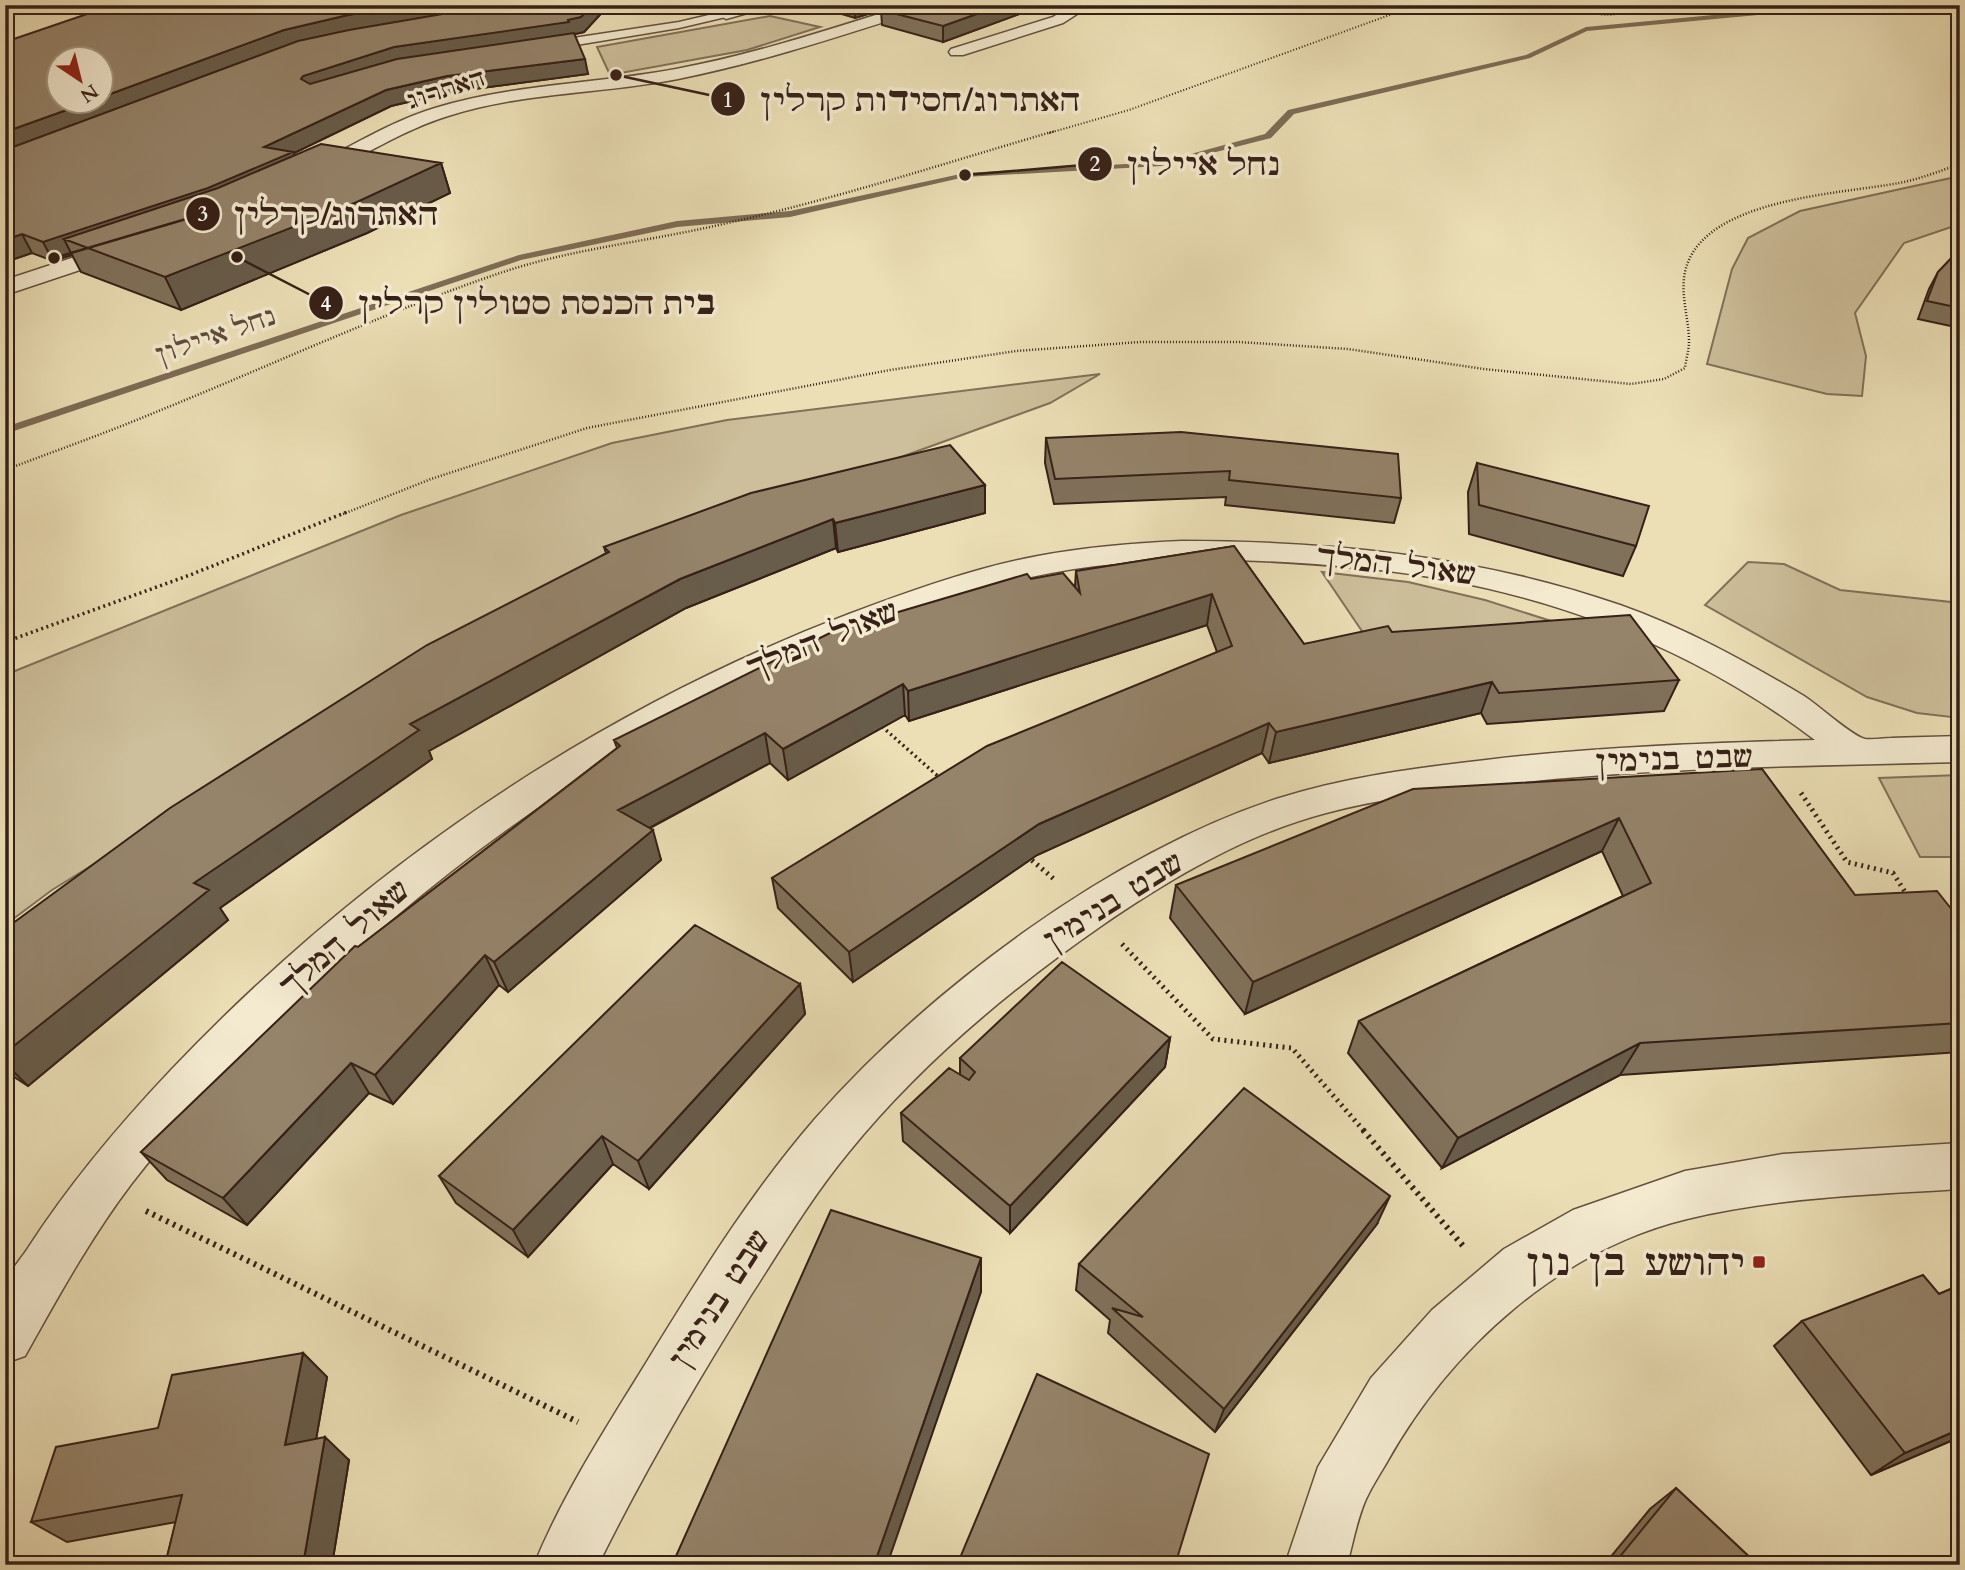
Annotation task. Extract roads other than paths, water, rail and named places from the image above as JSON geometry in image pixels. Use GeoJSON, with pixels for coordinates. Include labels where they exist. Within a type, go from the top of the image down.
{"type":"FeatureCollection","features":[{"type":"Feature","properties":{"kind":"street"},"geometry":{"type":"LineString","coordinates":[[726,14],[761,5]]}},
{"type":"Feature","properties":{"kind":"street","name":"האתרוג"},"geometry":{"type":"LineString","coordinates":[[295,182],[438,113],[466,104],[640,80],[717,66],[923,5]]}},
{"type":"Feature","properties":{"kind":"street"},"geometry":{"type":"LineString","coordinates":[[957,52],[1058,19],[1084,5]]}},
{"type":"Feature","properties":{"kind":"street"},"geometry":{"type":"LineString","coordinates":[[5,288],[140,243]]}},
{"type":"Feature","properties":{"kind":"street","name":"שאול המלך"},"geometry":{"type":"LineString","coordinates":[[5,1336],[59,1245],[131,1148],[247,1023],[360,919],[471,834],[639,726],[717,683],[793,648],[872,616],[966,584],[1034,566],[1120,554],[1210,550],[1387,559],[1471,572],[1616,613],[1676,638],[1737,668],[1814,718],[1856,752]]}},
{"type":"Feature","properties":{"kind":"street","name":"שבט בנימין"},"geometry":{"type":"LineString","coordinates":[[565,1565],[699,1326],[801,1173],[884,1078],[951,1018],[1039,948],[1090,912],[1185,855],[1249,824],[1320,800],[1390,785],[1583,762],[1960,749]]}},
{"type":"Feature","properties":{"kind":"street"},"geometry":{"type":"LineString","coordinates":[[1316,1565],[1339,1488],[1391,1398],[1451,1329],[1523,1266],[1591,1227],[1685,1195],[1783,1177],[1960,1166]]}},
{"type":"Feature","properties":{"kind":"lane"},"geometry":{"type":"LineString","coordinates":[[523,50],[726,14]]}},
{"type":"Feature","properties":{"kind":"waterway","name":"נחל איילון"},"geometry":{"type":"LineString","coordinates":[[5,431],[519,258],[677,224],[790,214],[965,175],[1161,164],[1268,136],[1291,112],[1528,57],[1586,29],[1779,11],[1785,5]]}},
{"type":"Feature","properties":{"kind":"place","name":"האתרוג/חסידות קרלין"},"geometry":{"type":"Point","coordinates":[616,75]}},
{"type":"Feature","properties":{"kind":"place","name":"נחל איילון"},"geometry":{"type":"Point","coordinates":[965,175]}},
{"type":"Feature","properties":{"kind":"place","name":"בית הכנסת סטולין קרלין"},"geometry":{"type":"Point","coordinates":[237,257]}},
{"type":"Feature","properties":{"kind":"place","name":"האתרוג/קרלין"},"geometry":{"type":"Point","coordinates":[54,258]}},
{"type":"Feature","properties":{"kind":"place","name":"יהושע בן נון"},"geometry":{"type":"Point","coordinates":[1759,1262]}}]}
